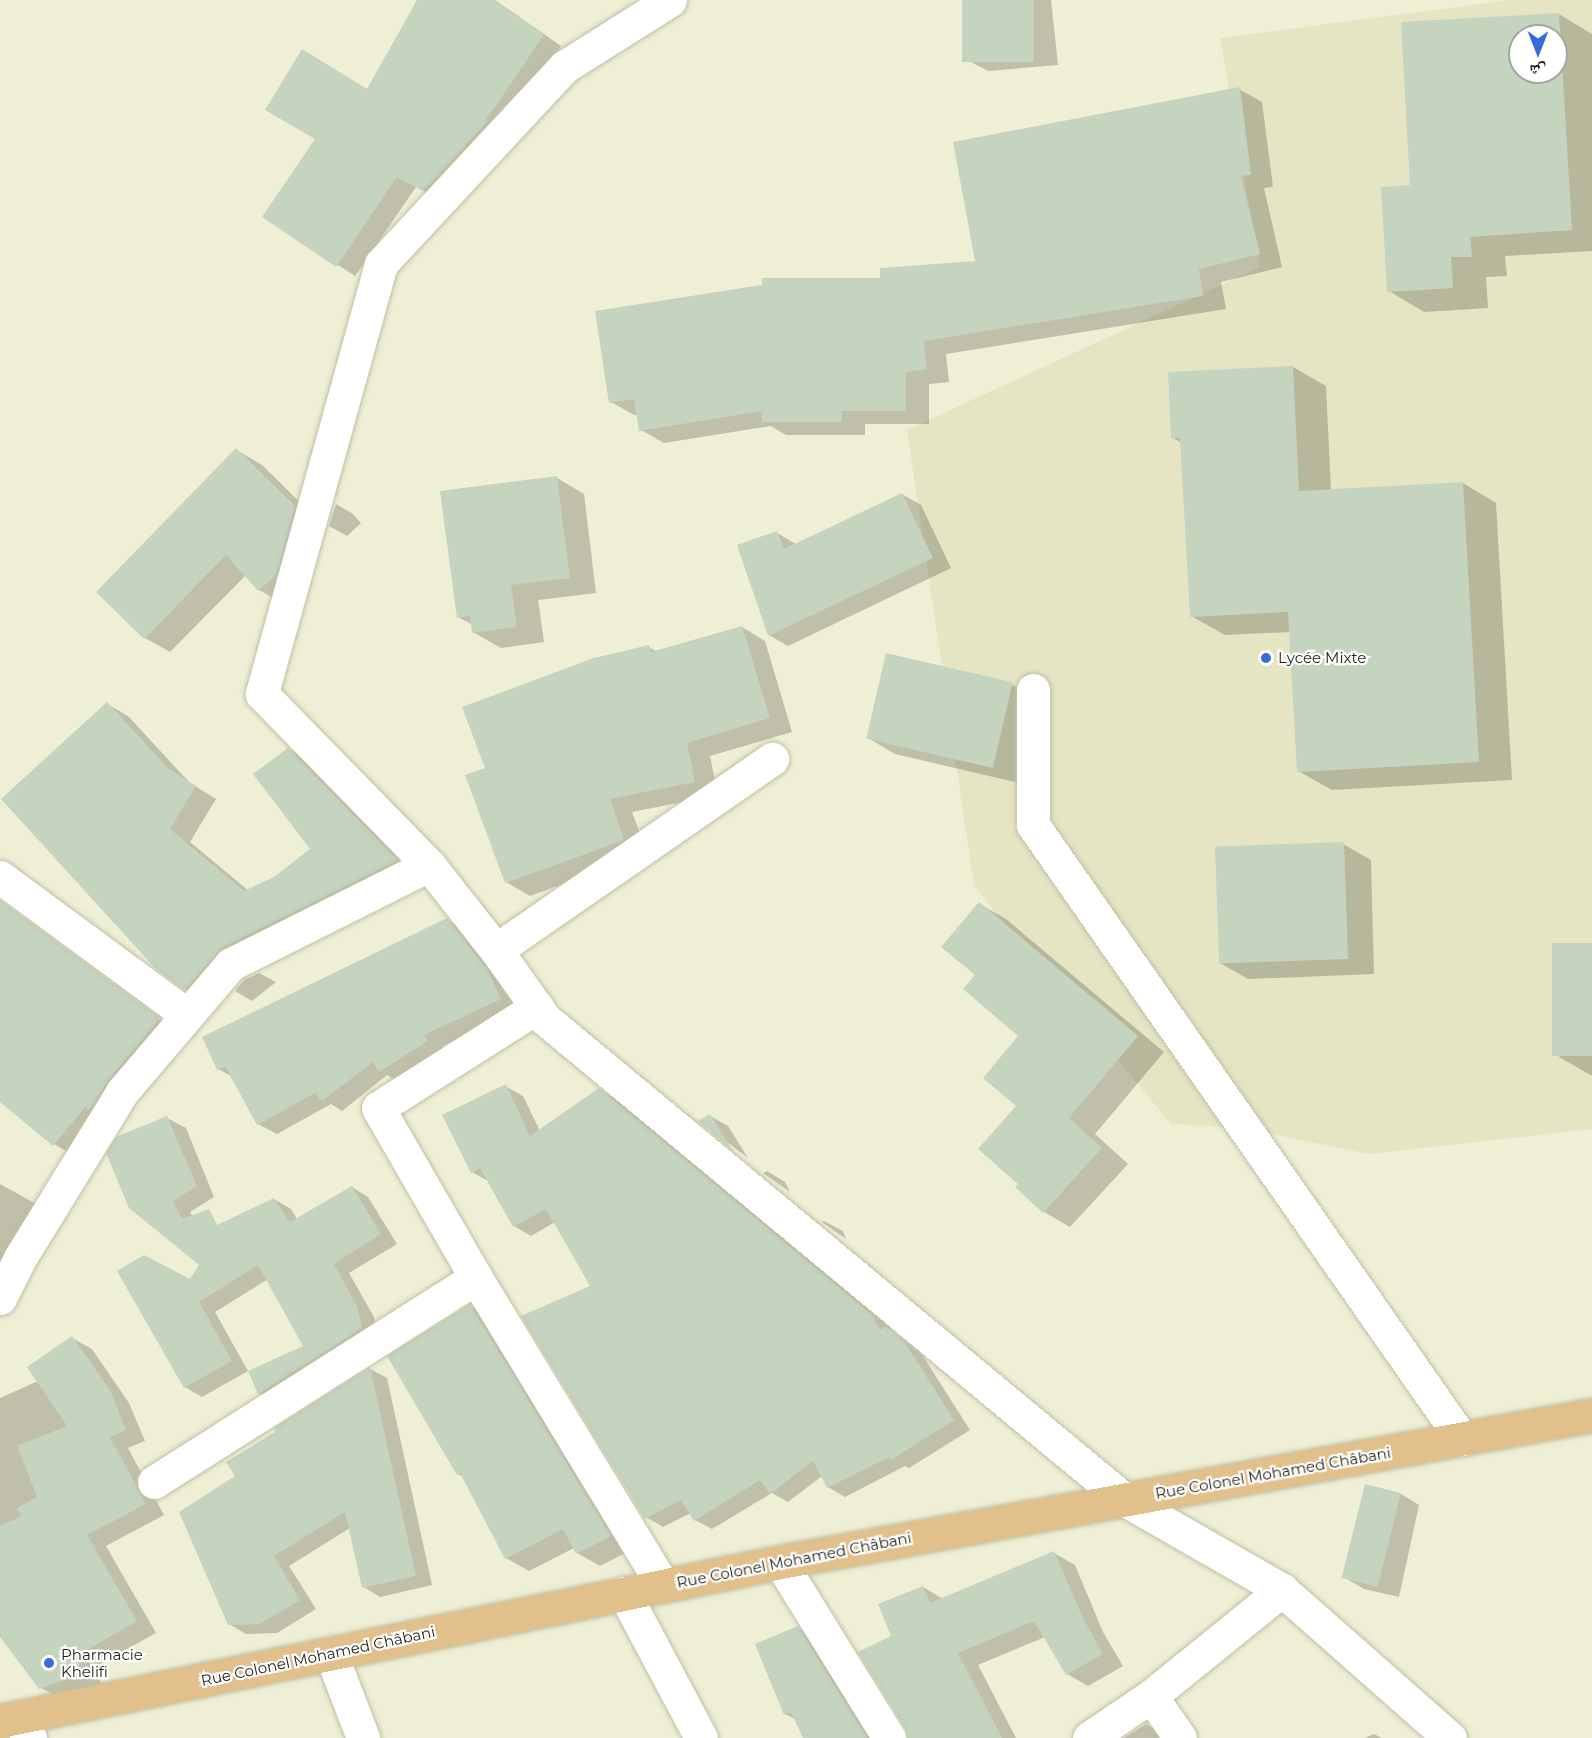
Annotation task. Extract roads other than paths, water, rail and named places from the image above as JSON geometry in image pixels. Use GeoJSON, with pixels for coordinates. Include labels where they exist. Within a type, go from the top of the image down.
{"type":"FeatureCollection","features":[{"type":"Feature","properties":{"kind":"main road","name":"Rue Colonel Mohamed Châbani"},"geometry":{"type":"LineString","coordinates":[[16,1726],[331,1654],[663,1585],[1592,1415]]}},
{"type":"Feature","properties":{"kind":"street"},"geometry":{"type":"LineString","coordinates":[[670,0],[564,67],[381,264],[262,694],[429,865],[496,950],[545,1019],[1125,1500],[1282,1590],[1450,1738]]}},
{"type":"Feature","properties":{"kind":"street"},"geometry":{"type":"LineString","coordinates":[[1033,690],[1033,825],[1462,1439]]}},
{"type":"Feature","properties":{"kind":"street"},"geometry":{"type":"LineString","coordinates":[[496,950],[772,759]]}},
{"type":"Feature","properties":{"kind":"street"},"geometry":{"type":"LineString","coordinates":[[0,1298],[20,1258],[122,1092],[231,964],[429,865]]}},
{"type":"Feature","properties":{"kind":"street"},"geometry":{"type":"LineString","coordinates":[[0,877],[187,1015]]}},
{"type":"Feature","properties":{"kind":"street"},"geometry":{"type":"LineString","coordinates":[[537,1007],[378,1108],[476,1278],[663,1585]]}},
{"type":"Feature","properties":{"kind":"street"},"geometry":{"type":"LineString","coordinates":[[154,1482],[476,1278]]}},
{"type":"Feature","properties":{"kind":"street"},"geometry":{"type":"LineString","coordinates":[[780,1562],[889,1738]]}},
{"type":"Feature","properties":{"kind":"street"},"geometry":{"type":"LineString","coordinates":[[1089,1738],[1150,1696],[1282,1590]]}},
{"type":"Feature","properties":{"kind":"street"},"geometry":{"type":"LineString","coordinates":[[624,1593],[701,1738]]}},
{"type":"Feature","properties":{"kind":"street"},"geometry":{"type":"LineString","coordinates":[[331,1654],[363,1738]]}},
{"type":"Feature","properties":{"kind":"street"},"geometry":{"type":"LineString","coordinates":[[1150,1696],[1180,1738]]}},
{"type":"Feature","properties":{"kind":"place","name":"Lycée Mixte"},"geometry":{"type":"Point","coordinates":[1266,658]}},
{"type":"Feature","properties":{"kind":"place","name":"Pharmacie Khelifi"},"geometry":{"type":"Point","coordinates":[49,1663]}}]}
